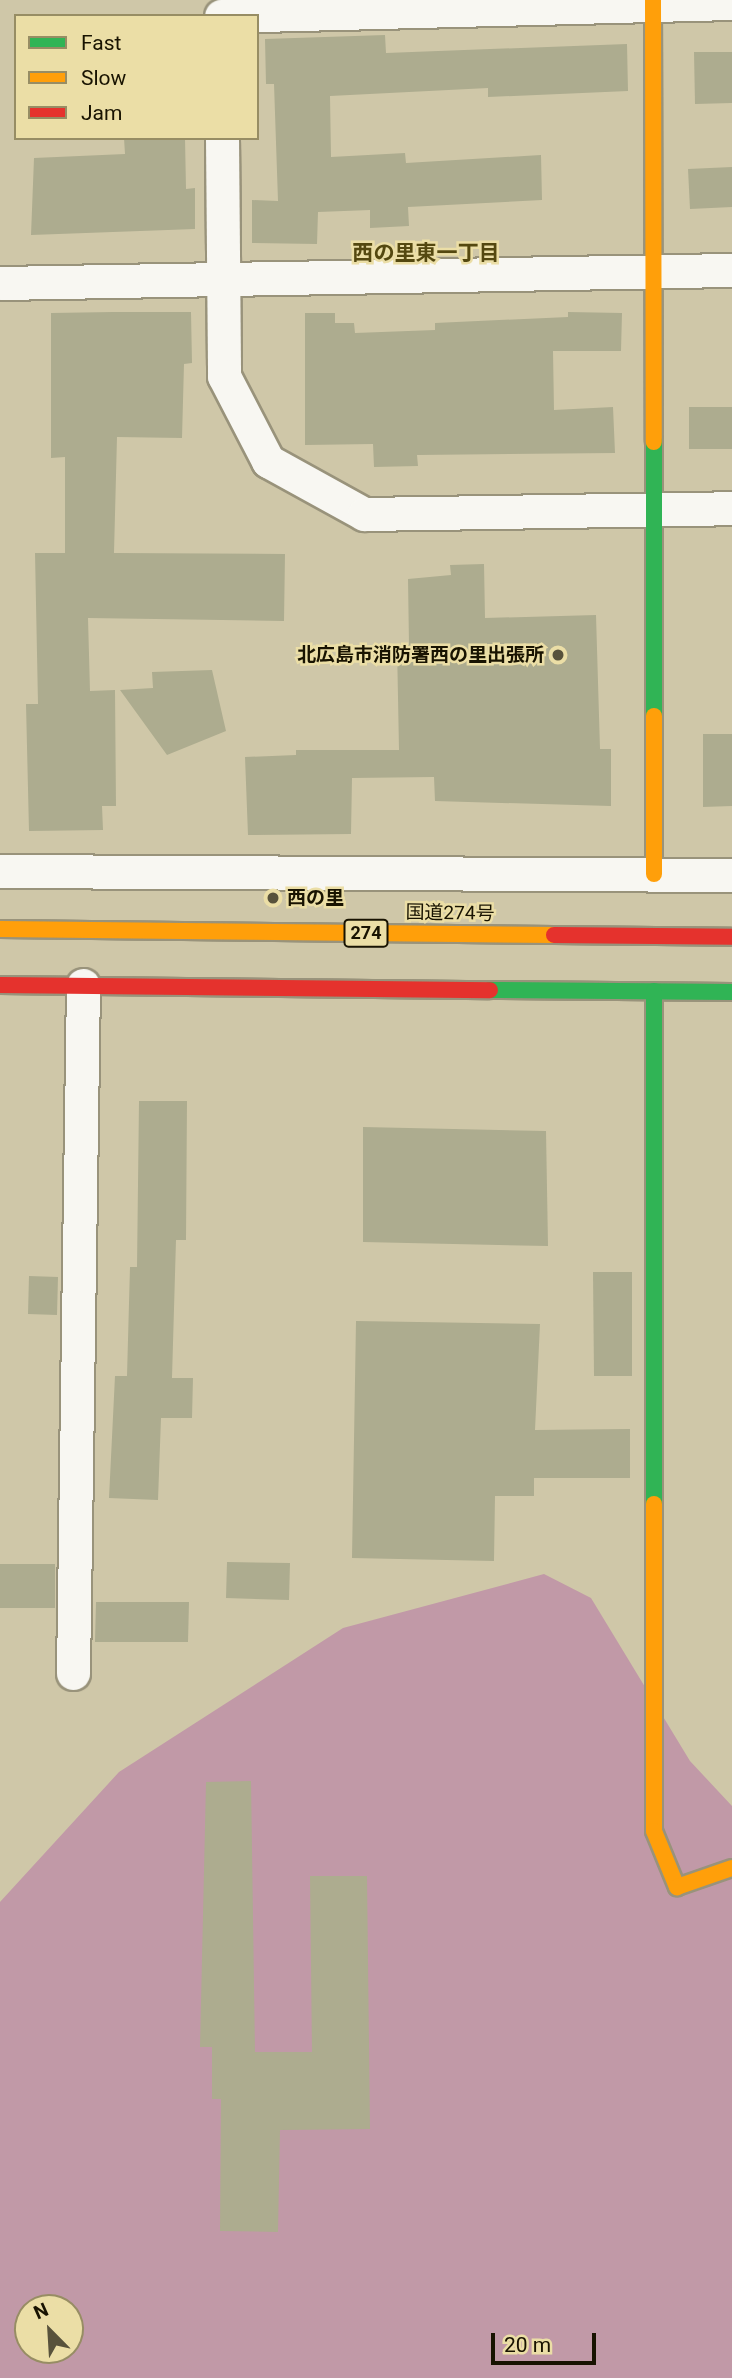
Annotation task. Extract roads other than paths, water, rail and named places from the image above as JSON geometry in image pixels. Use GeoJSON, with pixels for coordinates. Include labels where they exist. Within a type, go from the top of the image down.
{"type":"FeatureCollection","features":[{"type":"Feature","properties":{"kind":"main road"},"geometry":{"type":"LineString","coordinates":[[653,2],[656,271],[654,874]]}},
{"type":"Feature","properties":{"kind":"main road","name":"国道274号"},"geometry":{"type":"LineString","coordinates":[[0,929],[732,937]]}},
{"type":"Feature","properties":{"kind":"main road"},"geometry":{"type":"LineString","coordinates":[[0,985],[732,992]]}},
{"type":"Feature","properties":{"kind":"main road"},"geometry":{"type":"LineString","coordinates":[[654,991],[654,1831],[677,1887],[732,1868]]}},
{"type":"Feature","properties":{"kind":"street"},"geometry":{"type":"LineString","coordinates":[[259,15],[653,2],[732,4]]}},
{"type":"Feature","properties":{"kind":"street"},"geometry":{"type":"LineString","coordinates":[[222,140],[224,376],[268,461],[364,514],[732,508]]}},
{"type":"Feature","properties":{"kind":"street"},"geometry":{"type":"LineString","coordinates":[[0,282],[732,270]]}},
{"type":"Feature","properties":{"kind":"street"},"geometry":{"type":"LineString","coordinates":[[0,872],[732,875]]}},
{"type":"Feature","properties":{"kind":"street"},"geometry":{"type":"LineString","coordinates":[[73,1673],[83,985]]}},
{"type":"Feature","properties":{"kind":"place","name":"北広島市消防署西の里出張所"},"geometry":{"type":"Point","coordinates":[558,655]}},
{"type":"Feature","properties":{"kind":"place","name":"西の里"},"geometry":{"type":"Point","coordinates":[273,898]}},
{"type":"Feature","properties":{"kind":"district","name":"西の里東一丁目"},"geometry":{"type":"Point","coordinates":[426,253]}}]}
